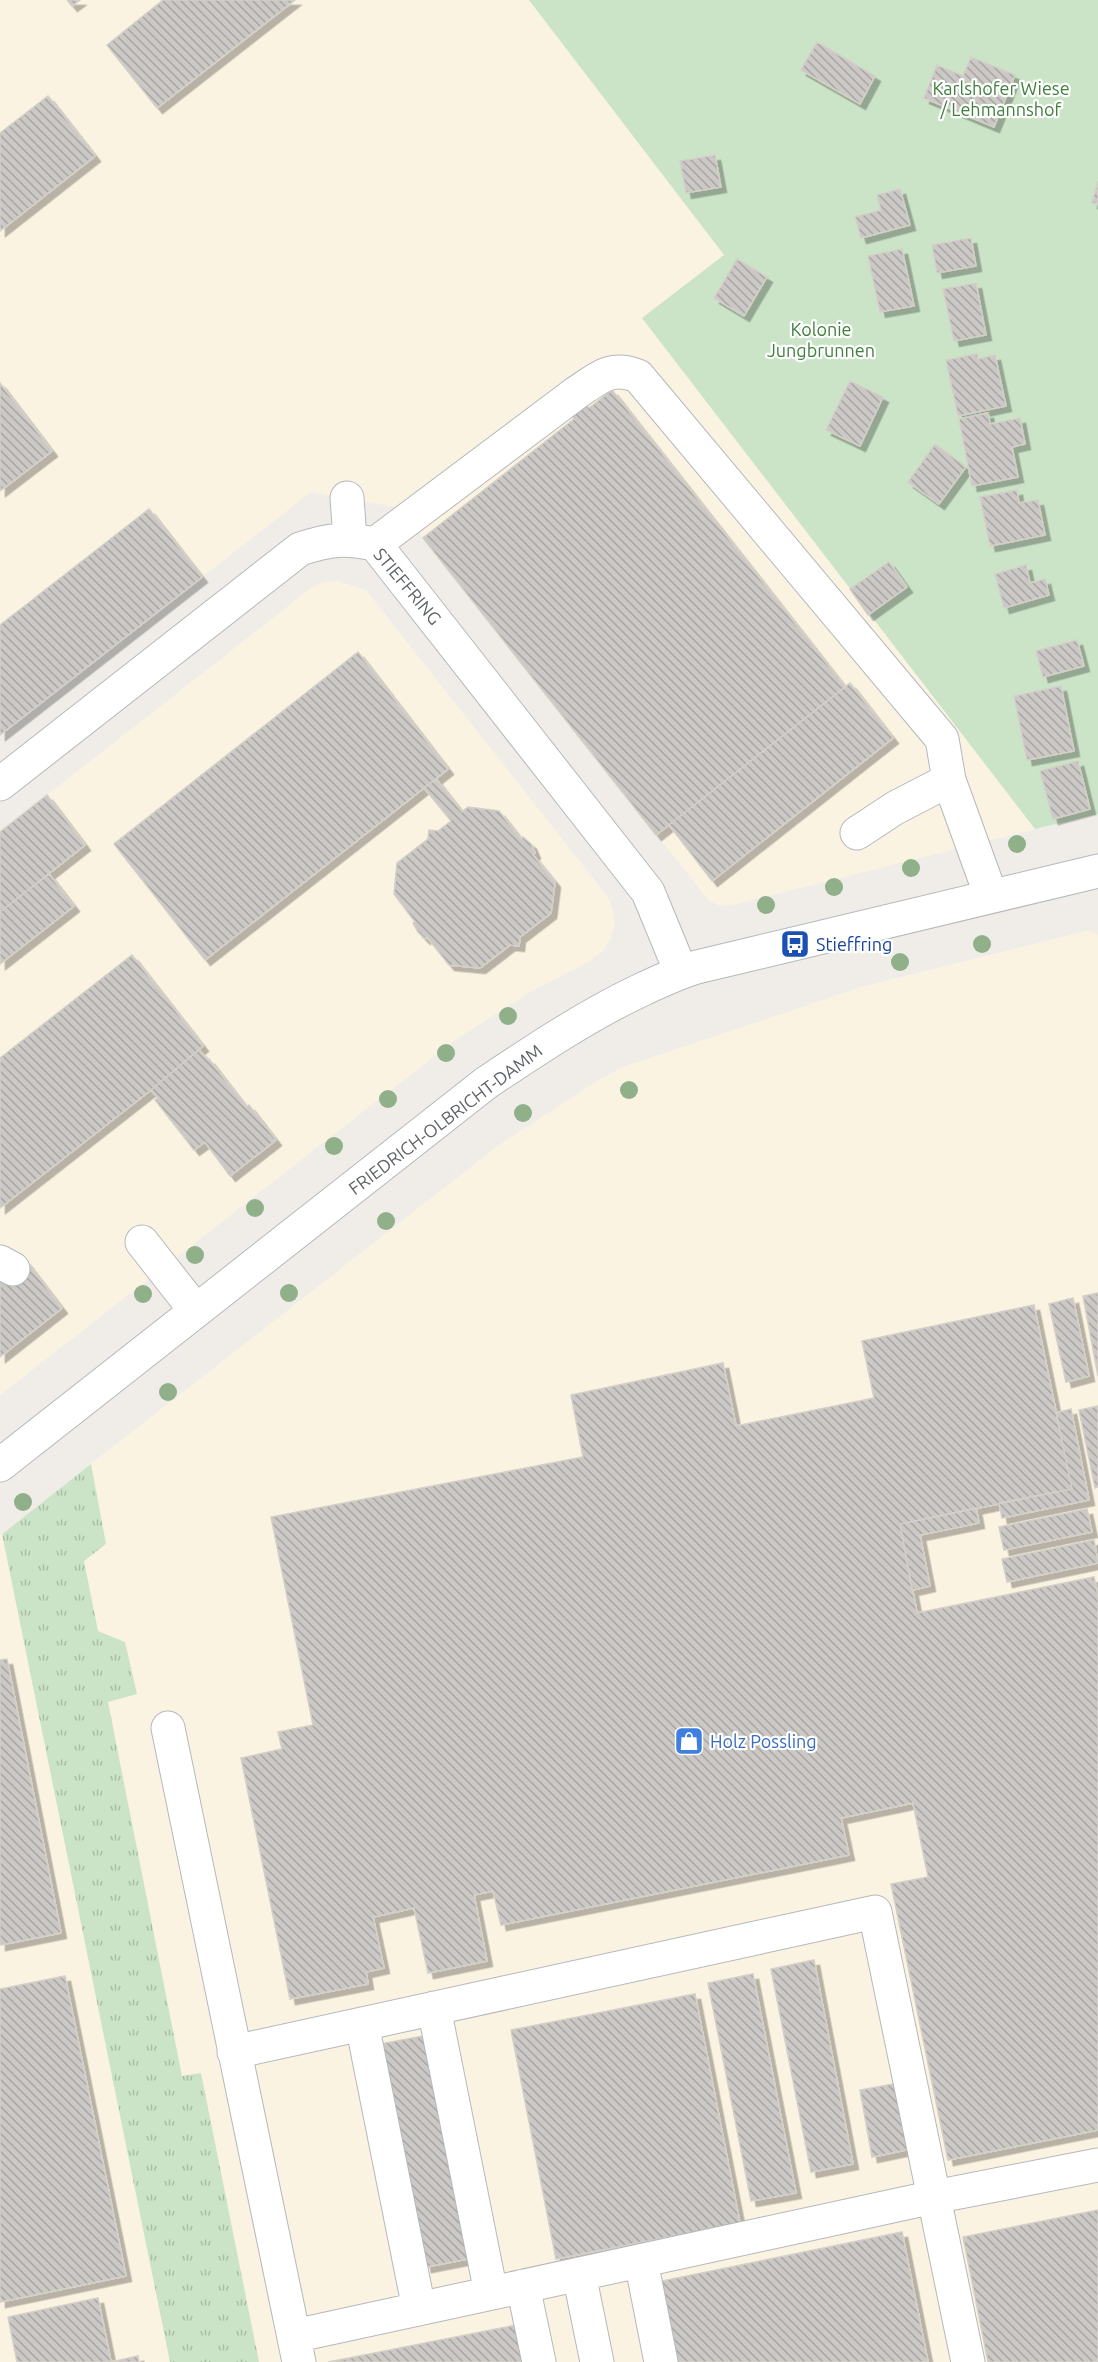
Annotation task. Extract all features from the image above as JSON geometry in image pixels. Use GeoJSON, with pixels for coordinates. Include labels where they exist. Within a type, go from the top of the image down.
{"type":"FeatureCollection","features":[{"type":"Feature","properties":{"kind":"street"},"geometry":{"type":"LineString","coordinates":[[347,498],[362,542],[604,375],[618,370],[638,376],[942,739],[949,780],[991,896]]}},
{"type":"Feature","properties":{"kind":"street","name":"STIEFFRING"},"geometry":{"type":"LineString","coordinates":[[0,784],[300,549],[329,540],[362,542],[648,892],[681,972]]}},
{"type":"Feature","properties":{"kind":"street"},"geometry":{"type":"LineString","coordinates":[[857,833],[896,807],[949,780]]}},
{"type":"Feature","properties":{"kind":"street","name":"FRIEDRICH-OLBRICHT-DAMM"},"geometry":{"type":"LineString","coordinates":[[0,1465],[486,1083],[550,1039],[602,1008],[681,972],[1098,871]]}},
{"type":"Feature","properties":{"kind":"street"},"geometry":{"type":"LineString","coordinates":[[142,1242],[196,1311]]}},
{"type":"Feature","properties":{"kind":"street"},"geometry":{"type":"LineString","coordinates":[[168,1728],[296,2349],[419,2309],[934,2197],[1098,2165]]}},
{"type":"Feature","properties":{"kind":"street"},"geometry":{"type":"LineString","coordinates":[[234,2052],[875,1912],[968,2362]]}},
{"type":"Feature","properties":{"kind":"street"},"geometry":{"type":"LineString","coordinates":[[434,2008],[491,2293]]}},
{"type":"Feature","properties":{"kind":"street"},"geometry":{"type":"LineString","coordinates":[[362,2024],[419,2309]]}},
{"type":"Feature","properties":{"kind":"street"},"geometry":{"type":"LineString","coordinates":[[641,2261],[661,2362]]}},
{"type":"Feature","properties":{"kind":"street"},"geometry":{"type":"LineString","coordinates":[[579,2274],[597,2362]]}},
{"type":"Feature","properties":{"kind":"street"},"geometry":{"type":"LineString","coordinates":[[523,2286],[539,2362]]}},
{"type":"Feature","properties":{"kind":"shaded area"},"geometry":{"type":"Polygon","coordinates":[[[0,0],[529,0],[724,255],[642,318],[1035,829],[732,905],[721,906],[709,901],[400,508],[311,492],[0,735],[0,0]]]}},
{"type":"Feature","properties":{"kind":"shaded area"},"geometry":{"type":"Polygon","coordinates":[[[338,581],[366,590],[607,896],[615,922],[611,938],[603,951],[590,961],[532,991],[455,1040],[0,1395],[0,832],[311,588],[323,582],[338,581]]]}},
{"type":"Feature","properties":{"kind":"shaded area"},"geometry":{"type":"Polygon","coordinates":[[[1090,930],[1098,935],[1098,2362],[0,2362],[0,1535],[499,1145],[594,1083],[623,1067],[861,987],[1090,930]]]}},
{"type":"Feature","properties":{"kind":"green space","name":"Kolonie Jungbrunnen"},"geometry":{"type":"Polygon","coordinates":[[[529,0],[1098,0],[1098,814],[1035,829],[642,318],[724,255],[529,0]]]}},
{"type":"Feature","properties":{"kind":"green space"},"geometry":{"type":"Polygon","coordinates":[[[91,1464],[106,1544],[84,1561],[98,1631],[125,1642],[137,1694],[108,1702],[182,2076],[201,2073],[259,2362],[170,2362],[2,1534],[91,1464]]]}},
{"type":"Feature","properties":{"kind":"building"},"geometry":{"type":"Polygon","coordinates":[[[67,0],[80,0],[72,6],[67,0]]]}},
{"type":"Feature","properties":{"kind":"building"},"geometry":{"type":"Polygon","coordinates":[[[163,0],[295,0],[157,108],[107,45],[163,0]]]}},
{"type":"Feature","properties":{"kind":"building"},"geometry":{"type":"Polygon","coordinates":[[[817,42],[875,76],[860,104],[801,70],[817,42]]]}},
{"type":"Feature","properties":{"kind":"building"},"geometry":{"type":"Polygon","coordinates":[[[971,57],[1015,75],[994,127],[924,98],[937,65],[963,76],[971,57]]]}},
{"type":"Feature","properties":{"kind":"building"},"geometry":{"type":"Polygon","coordinates":[[[48,96],[95,156],[0,231],[0,133],[48,96]]]}},
{"type":"Feature","properties":{"kind":"building"},"geometry":{"type":"Polygon","coordinates":[[[715,155],[721,187],[686,193],[680,161],[715,155]]]}},
{"type":"Feature","properties":{"kind":"building"},"geometry":{"type":"Polygon","coordinates":[[[1098,181],[1098,204],[1092,203],[1098,181]]]}},
{"type":"Feature","properties":{"kind":"building"},"geometry":{"type":"Polygon","coordinates":[[[900,189],[910,225],[861,238],[855,217],[881,210],[877,195],[900,189]]]}},
{"type":"Feature","properties":{"kind":"building"},"geometry":{"type":"Polygon","coordinates":[[[971,238],[976,266],[937,273],[932,245],[971,238]]]}},
{"type":"Feature","properties":{"kind":"building"},"geometry":{"type":"Polygon","coordinates":[[[902,249],[914,306],[880,312],[868,256],[902,249]]]}},
{"type":"Feature","properties":{"kind":"building"},"geometry":{"type":"Polygon","coordinates":[[[737,259],[767,277],[744,316],[714,298],[737,259]]]}},
{"type":"Feature","properties":{"kind":"building"},"geometry":{"type":"Polygon","coordinates":[[[976,283],[986,335],[954,341],[943,289],[976,283]]]}},
{"type":"Feature","properties":{"kind":"building"},"geometry":{"type":"Polygon","coordinates":[[[977,354],[978,359],[995,355],[1006,406],[958,416],[946,360],[977,354]]]}},
{"type":"Feature","properties":{"kind":"building"},"geometry":{"type":"Polygon","coordinates":[[[850,381],[883,397],[860,446],[826,430],[850,381]]]}},
{"type":"Feature","properties":{"kind":"building"},"geometry":{"type":"Polygon","coordinates":[[[0,383],[52,451],[0,491],[0,383]]]}},
{"type":"Feature","properties":{"kind":"building"},"geometry":{"type":"Polygon","coordinates":[[[612,390],[845,687],[656,835],[423,538],[574,419],[570,412],[583,402],[589,408],[612,390]]]}},
{"type":"Feature","properties":{"kind":"building"},"geometry":{"type":"Polygon","coordinates":[[[988,413],[990,424],[1020,418],[1025,444],[1012,447],[1018,477],[972,486],[959,419],[988,413]]]}},
{"type":"Feature","properties":{"kind":"building"},"geometry":{"type":"Polygon","coordinates":[[[935,444],[966,467],[939,504],[908,482],[935,444]]]}},
{"type":"Feature","properties":{"kind":"building"},"geometry":{"type":"Polygon","coordinates":[[[1017,490],[1019,503],[1038,500],[1045,535],[990,546],[980,497],[1017,490]]]}},
{"type":"Feature","properties":{"kind":"building"},"geometry":{"type":"Polygon","coordinates":[[[149,509],[202,577],[0,735],[0,625],[149,509]]]}},
{"type":"Feature","properties":{"kind":"building"},"geometry":{"type":"Polygon","coordinates":[[[889,562],[907,587],[868,615],[850,589],[889,562]]]}},
{"type":"Feature","properties":{"kind":"building"},"geometry":{"type":"Polygon","coordinates":[[[1026,565],[1030,583],[1045,579],[1049,595],[1004,608],[995,574],[1026,565]]]}},
{"type":"Feature","properties":{"kind":"building"},"geometry":{"type":"Polygon","coordinates":[[[1077,640],[1084,666],[1043,677],[1036,651],[1077,640]]]}},
{"type":"Feature","properties":{"kind":"building"},"geometry":{"type":"Polygon","coordinates":[[[358,652],[448,769],[205,960],[114,844],[358,652]]]}},
{"type":"Feature","properties":{"kind":"building"},"geometry":{"type":"Polygon","coordinates":[[[850,683],[893,738],[712,881],[669,825],[850,683]]]}},
{"type":"Feature","properties":{"kind":"building"},"geometry":{"type":"Polygon","coordinates":[[[1061,686],[1074,751],[1027,760],[1014,696],[1061,686]]]}},
{"type":"Feature","properties":{"kind":"building"},"geometry":{"type":"Polygon","coordinates":[[[1078,761],[1090,809],[1053,819],[1040,771],[1078,761]]]}},
{"type":"Feature","properties":{"kind":"building"},"geometry":{"type":"Polygon","coordinates":[[[436,779],[462,812],[468,807],[499,811],[521,839],[523,837],[531,844],[535,853],[533,855],[555,882],[551,913],[520,937],[519,946],[510,945],[480,968],[449,965],[427,937],[425,939],[418,932],[413,923],[415,922],[394,894],[397,863],[428,839],[429,830],[438,831],[451,821],[424,788],[436,779]]]}},
{"type":"Feature","properties":{"kind":"building"},"geometry":{"type":"Polygon","coordinates":[[[47,795],[85,845],[0,912],[0,832],[47,795]]]}},
{"type":"Feature","properties":{"kind":"building"},"geometry":{"type":"Polygon","coordinates":[[[49,874],[74,906],[0,964],[0,912],[49,874]]]}},
{"type":"Feature","properties":{"kind":"building"},"geometry":{"type":"Polygon","coordinates":[[[132,955],[203,1046],[151,1090],[0,1208],[0,1058],[132,955]]]}},
{"type":"Feature","properties":{"kind":"building"},"geometry":{"type":"Polygon","coordinates":[[[199,1050],[209,1059],[246,1107],[249,1105],[276,1140],[230,1176],[205,1142],[194,1150],[155,1100],[158,1098],[151,1090],[199,1050]]]}},
{"type":"Feature","properties":{"kind":"building"},"geometry":{"type":"Polygon","coordinates":[[[25,1260],[62,1308],[0,1357],[0,1279],[25,1260]]]}},
{"type":"Feature","properties":{"kind":"building"},"geometry":{"type":"Polygon","coordinates":[[[1098,1293],[1098,1376],[1083,1296],[1098,1293]]]}},
{"type":"Feature","properties":{"kind":"building"},"geometry":{"type":"Polygon","coordinates":[[[1073,1298],[1089,1376],[1066,1382],[1049,1304],[1073,1298]]]}},
{"type":"Feature","properties":{"kind":"building","name":"Holz Possling"},"geometry":{"type":"Polygon","coordinates":[[[1034,1305],[1072,1489],[900,1524],[917,1613],[1094,1577],[1098,1595],[1098,2130],[948,2160],[891,1884],[928,1877],[913,1803],[841,1818],[849,1855],[501,1925],[493,1891],[474,1895],[487,1961],[428,1973],[414,1908],[373,1917],[384,1968],[366,1972],[368,1984],[290,1999],[241,1758],[282,1749],[278,1732],[313,1725],[271,1517],[583,1457],[571,1395],[723,1363],[736,1426],[874,1398],[862,1341],[1034,1305]]]}},
{"type":"Feature","properties":{"kind":"building"},"geometry":{"type":"Polygon","coordinates":[[[1098,1406],[1098,1487],[1095,1488],[1079,1410],[1098,1406]]]}},
{"type":"Feature","properties":{"kind":"building"},"geometry":{"type":"Polygon","coordinates":[[[1071,1409],[1089,1500],[1002,1518],[999,1503],[1072,1489],[1056,1413],[1071,1409]]]}},
{"type":"Feature","properties":{"kind":"building"},"geometry":{"type":"Polygon","coordinates":[[[976,1508],[979,1523],[920,1535],[930,1586],[912,1590],[900,1524],[976,1508]]]}},
{"type":"Feature","properties":{"kind":"building"},"geometry":{"type":"Polygon","coordinates":[[[1087,1509],[1092,1532],[1004,1550],[999,1527],[1087,1509]]]}},
{"type":"Feature","properties":{"kind":"building"},"geometry":{"type":"Polygon","coordinates":[[[1094,1540],[1098,1563],[1007,1582],[1002,1559],[1094,1540]]]}},
{"type":"Feature","properties":{"kind":"building"},"geometry":{"type":"Polygon","coordinates":[[[7,1659],[61,1933],[0,1945],[0,1660],[7,1659]]]}},
{"type":"Feature","properties":{"kind":"building"},"geometry":{"type":"Polygon","coordinates":[[[814,1960],[853,2164],[811,2172],[771,1969],[814,1960]]]}},
{"type":"Feature","properties":{"kind":"building"},"geometry":{"type":"Polygon","coordinates":[[[753,1974],[796,2193],[751,2201],[708,1983],[753,1974]]]}},
{"type":"Feature","properties":{"kind":"building"},"geometry":{"type":"Polygon","coordinates":[[[65,1976],[126,2276],[0,2302],[0,1989],[65,1976]]]}},
{"type":"Feature","properties":{"kind":"building"},"geometry":{"type":"Polygon","coordinates":[[[695,1994],[740,2223],[556,2259],[511,2030],[695,1994]]]}},
{"type":"Feature","properties":{"kind":"building"},"geometry":{"type":"Polygon","coordinates":[[[428,2035],[473,2258],[426,2267],[380,2044],[428,2035]]]}},
{"type":"Feature","properties":{"kind":"building"},"geometry":{"type":"Polygon","coordinates":[[[898,2083],[911,2149],[872,2157],[860,2090],[898,2083]]]}},
{"type":"Feature","properties":{"kind":"building"},"geometry":{"type":"Polygon","coordinates":[[[1098,2210],[1098,2362],[988,2362],[963,2237],[1098,2210]]]}},
{"type":"Feature","properties":{"kind":"building"},"geometry":{"type":"Polygon","coordinates":[[[902,2232],[928,2362],[673,2362],[657,2282],[902,2232]]]}},
{"type":"Feature","properties":{"kind":"building"},"geometry":{"type":"Polygon","coordinates":[[[98,2298],[111,2362],[17,2362],[8,2317],[98,2298]]]}},
{"type":"Feature","properties":{"kind":"building"},"geometry":{"type":"Polygon","coordinates":[[[521,2324],[528,2362],[328,2362],[349,2358],[521,2324]]]}},
{"type":"Feature","properties":{"kind":"building"},"geometry":{"type":"Polygon","coordinates":[[[138,2356],[139,2362],[111,2362],[138,2356]]]}},
{"type":"Feature","properties":{"kind":"place","name":"Stieffring"},"geometry":{"type":"Point","coordinates":[795,944]}},
{"type":"Feature","properties":{"kind":"place","name":"Holz Possling"},"geometry":{"type":"Point","coordinates":[689,1741]}},
{"type":"Feature","properties":{"kind":"park label","name":"Karlshofer Wiese / Lehmannshof"},"geometry":{"type":"Point","coordinates":[1001,98]}}]}
